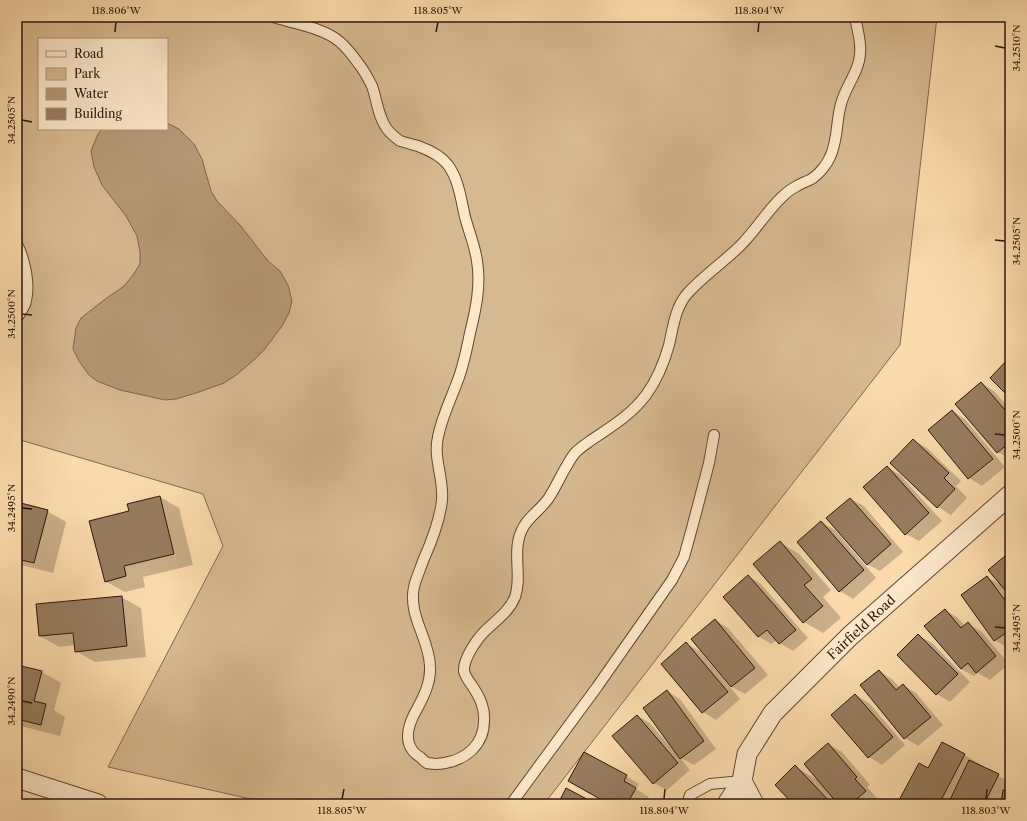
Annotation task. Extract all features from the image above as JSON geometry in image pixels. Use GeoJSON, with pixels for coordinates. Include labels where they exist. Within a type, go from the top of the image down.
{"type":"FeatureCollection","features":[{"type":"Feature","properties":{"kind":"street","name":"Fairfield Road"},"geometry":{"type":"LineString","coordinates":[[727,804],[742,781],[747,754],[773,713],[850,636],[1010,495]]}},
{"type":"Feature","properties":{"kind":"street"},"geometry":{"type":"LineString","coordinates":[[17,778],[98,804]]}},
{"type":"Feature","properties":{"kind":"street"},"geometry":{"type":"LineString","coordinates":[[742,781],[754,804]]}},
{"type":"Feature","properties":{"kind":"lane"},"geometry":{"type":"LineString","coordinates":[[272,17],[306,26],[339,40],[368,77],[375,93],[382,123],[394,137],[402,142],[426,149],[444,160],[449,167],[457,183],[466,222],[475,248],[478,289],[474,316],[464,361],[437,441],[436,449],[442,483],[442,504],[431,540],[415,582],[412,602],[430,662],[430,674],[424,696],[413,715],[407,740],[410,749],[429,764],[442,764],[468,754],[478,745],[483,733],[485,719],[483,705],[476,691],[468,680],[464,670],[467,658],[484,632],[506,612],[514,598],[518,583],[517,562],[520,535],[526,522],[547,500],[574,454],[583,446],[626,417],[645,397],[658,374],[668,346],[676,315],[687,294],[754,232],[768,212],[784,194],[798,185],[812,180],[828,161],[833,152],[841,103],[855,73],[860,57],[860,43],[855,17]]}},
{"type":"Feature","properties":{"kind":"lane"},"geometry":{"type":"LineString","coordinates":[[17,244],[25,266],[27,285],[26,302],[17,318]]}},
{"type":"Feature","properties":{"kind":"lane"},"geometry":{"type":"LineString","coordinates":[[511,804],[593,694],[672,580],[684,557],[709,463],[714,435]]}},
{"type":"Feature","properties":{"kind":"lane"},"geometry":{"type":"LineString","coordinates":[[687,804],[690,795],[710,784],[742,781]]}},
{"type":"Feature","properties":{"kind":"green space"},"geometry":{"type":"Polygon","coordinates":[[[17,17],[937,17],[900,345],[544,804],[273,804],[108,767],[223,546],[203,494],[17,439],[17,17]]]}},
{"type":"Feature","properties":{"kind":"water"},"geometry":{"type":"Polygon","coordinates":[[[168,124],[179,129],[194,144],[202,159],[211,191],[217,201],[240,225],[268,261],[280,271],[288,285],[292,301],[289,313],[282,326],[264,350],[255,359],[224,383],[176,399],[165,400],[120,390],[97,381],[89,375],[79,361],[73,349],[76,328],[81,318],[124,286],[140,264],[140,252],[137,236],[126,216],[102,185],[94,167],[91,151],[101,130],[168,130],[168,124]]]}},
{"type":"Feature","properties":{"kind":"building"},"geometry":{"type":"Polygon","coordinates":[[[1010,357],[1010,398],[990,378],[1010,357]]]}},
{"type":"Feature","properties":{"kind":"building"},"geometry":{"type":"Polygon","coordinates":[[[981,382],[1010,416],[1010,422],[1008,424],[1010,427],[1010,442],[997,453],[955,404],[981,382]]]}},
{"type":"Feature","properties":{"kind":"building"},"geometry":{"type":"Polygon","coordinates":[[[952,410],[993,459],[968,479],[928,430],[952,410]]]}},
{"type":"Feature","properties":{"kind":"building"},"geometry":{"type":"Polygon","coordinates":[[[913,439],[949,473],[944,478],[955,489],[937,508],[890,463],[913,439]]]}},
{"type":"Feature","properties":{"kind":"building"},"geometry":{"type":"Polygon","coordinates":[[[887,466],[929,513],[905,535],[863,487],[887,466]]]}},
{"type":"Feature","properties":{"kind":"building"},"geometry":{"type":"Polygon","coordinates":[[[160,496],[174,554],[124,566],[126,576],[105,582],[89,521],[129,511],[127,504],[160,496]]]}},
{"type":"Feature","properties":{"kind":"building"},"geometry":{"type":"Polygon","coordinates":[[[850,498],[891,544],[867,565],[826,518],[850,498]]]}},
{"type":"Feature","properties":{"kind":"building"},"geometry":{"type":"Polygon","coordinates":[[[17,502],[48,510],[34,563],[17,559],[17,502]]]}},
{"type":"Feature","properties":{"kind":"building"},"geometry":{"type":"Polygon","coordinates":[[[821,521],[864,570],[839,592],[797,542],[821,521]]]}},
{"type":"Feature","properties":{"kind":"building"},"geometry":{"type":"Polygon","coordinates":[[[780,541],[812,579],[804,585],[823,606],[803,623],[753,564],[780,541]]]}},
{"type":"Feature","properties":{"kind":"building"},"geometry":{"type":"Polygon","coordinates":[[[1010,552],[1010,596],[988,570],[1010,552]]]}},
{"type":"Feature","properties":{"kind":"building"},"geometry":{"type":"Polygon","coordinates":[[[748,575],[796,630],[779,644],[767,630],[758,637],[723,597],[748,575]]]}},
{"type":"Feature","properties":{"kind":"building"},"geometry":{"type":"Polygon","coordinates":[[[987,576],[1010,607],[1010,630],[994,641],[961,595],[987,576]]]}},
{"type":"Feature","properties":{"kind":"building"},"geometry":{"type":"Polygon","coordinates":[[[122,596],[127,646],[75,652],[73,633],[39,636],[36,604],[122,596]]]}},
{"type":"Feature","properties":{"kind":"building"},"geometry":{"type":"Polygon","coordinates":[[[945,609],[961,628],[968,622],[996,656],[976,673],[968,663],[961,669],[924,626],[945,609]]]}},
{"type":"Feature","properties":{"kind":"building"},"geometry":{"type":"Polygon","coordinates":[[[715,619],[755,668],[731,687],[691,639],[715,619]]]}},
{"type":"Feature","properties":{"kind":"building"},"geometry":{"type":"Polygon","coordinates":[[[918,634],[958,674],[936,695],[897,655],[918,634]]]}},
{"type":"Feature","properties":{"kind":"building"},"geometry":{"type":"Polygon","coordinates":[[[686,642],[728,692],[702,713],[661,664],[686,642]]]}},
{"type":"Feature","properties":{"kind":"building"},"geometry":{"type":"Polygon","coordinates":[[[17,665],[42,671],[34,701],[46,704],[41,725],[17,719],[17,665]]]}},
{"type":"Feature","properties":{"kind":"building"},"geometry":{"type":"Polygon","coordinates":[[[879,670],[896,690],[903,684],[931,717],[904,739],[860,685],[879,670]]]}},
{"type":"Feature","properties":{"kind":"building"},"geometry":{"type":"Polygon","coordinates":[[[667,690],[704,741],[680,759],[643,708],[667,690]]]}},
{"type":"Feature","properties":{"kind":"building"},"geometry":{"type":"Polygon","coordinates":[[[855,694],[893,737],[868,758],[831,715],[855,694]]]}},
{"type":"Feature","properties":{"kind":"building"},"geometry":{"type":"Polygon","coordinates":[[[637,715],[678,763],[653,784],[612,736],[637,715]]]}},
{"type":"Feature","properties":{"kind":"building"},"geometry":{"type":"Polygon","coordinates":[[[942,742],[965,754],[939,804],[897,804],[919,763],[928,768],[942,742]]]}},
{"type":"Feature","properties":{"kind":"building"},"geometry":{"type":"Polygon","coordinates":[[[828,743],[857,777],[855,779],[866,791],[851,804],[838,804],[804,764],[828,743]]]}},
{"type":"Feature","properties":{"kind":"building"},"geometry":{"type":"Polygon","coordinates":[[[584,752],[627,775],[624,781],[636,788],[627,804],[609,804],[568,781],[584,752]]]}},
{"type":"Feature","properties":{"kind":"building"},"geometry":{"type":"Polygon","coordinates":[[[969,760],[999,774],[984,804],[948,804],[969,760]]]}},
{"type":"Feature","properties":{"kind":"building"},"geometry":{"type":"Polygon","coordinates":[[[795,765],[832,804],[793,804],[775,785],[795,765]]]}},
{"type":"Feature","properties":{"kind":"building"},"geometry":{"type":"Polygon","coordinates":[[[566,788],[596,804],[558,804],[566,788]]]}},
{"type":"Feature","properties":{"kind":"building"},"geometry":{"type":"Polygon","coordinates":[[[1003,790],[1010,791],[1010,804],[1001,804],[1003,790]]]}}]}
